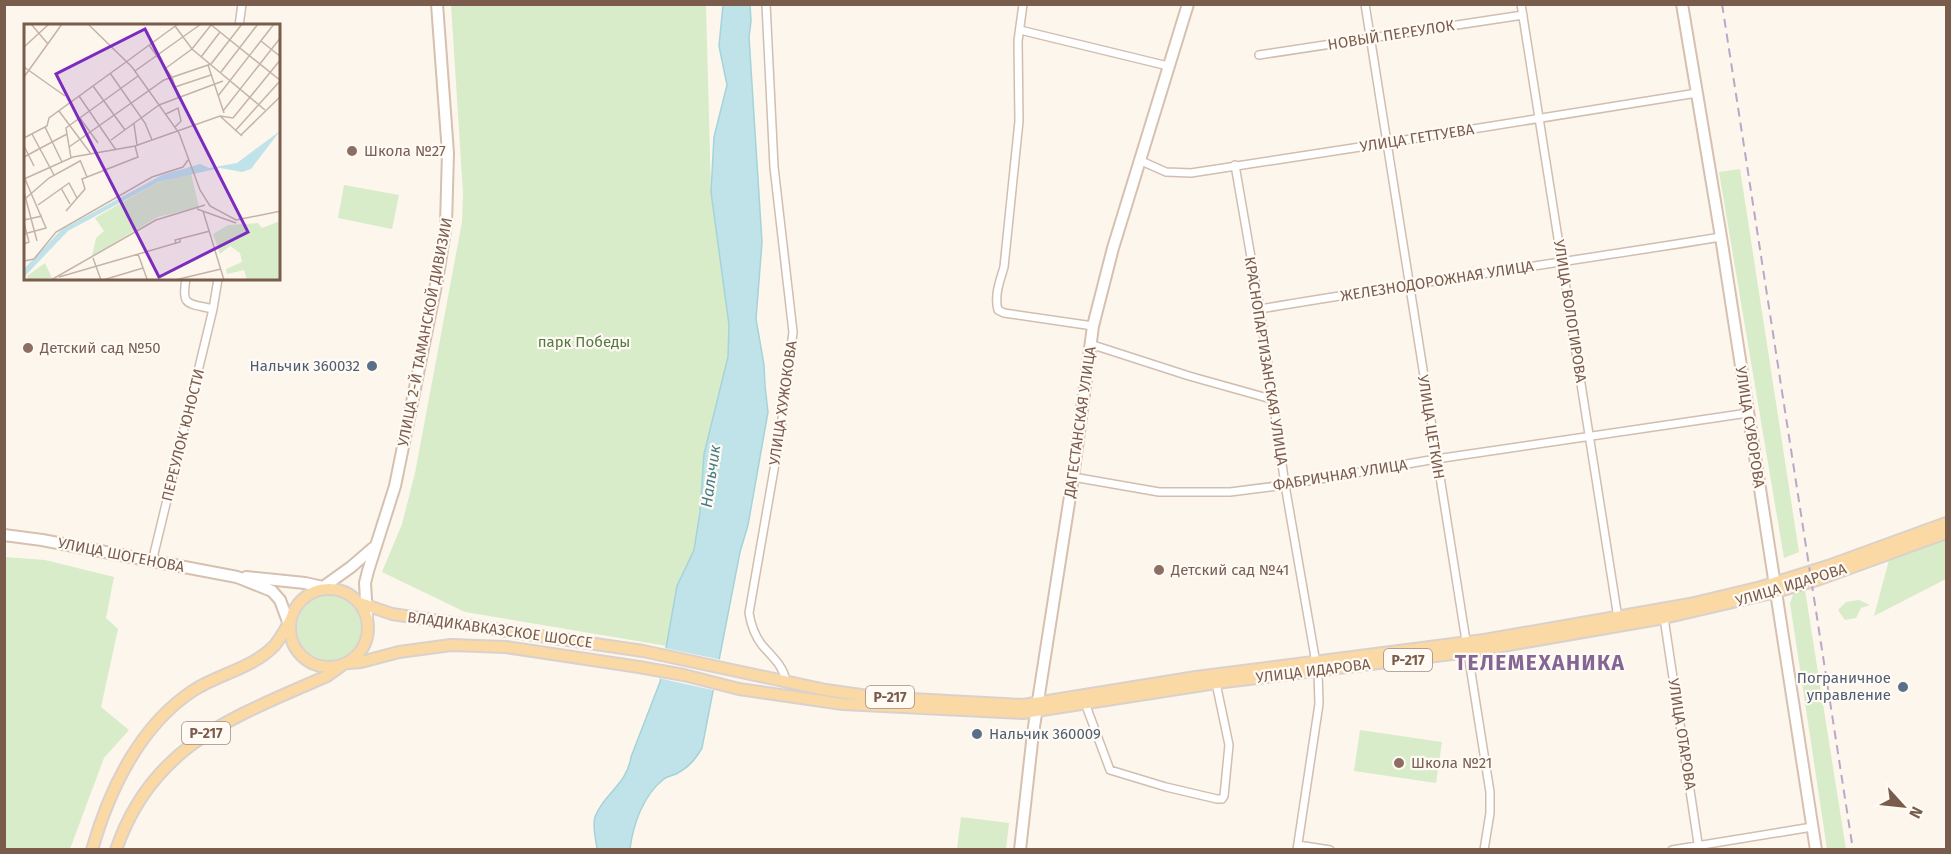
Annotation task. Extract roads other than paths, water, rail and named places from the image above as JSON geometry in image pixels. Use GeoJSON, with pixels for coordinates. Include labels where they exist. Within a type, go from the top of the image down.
{"type":"FeatureCollection","features":[{"type":"Feature","properties":{"kind":"main road","name":"УЛИЦА ИДАРОВА"},"geometry":{"type":"LineString","coordinates":[[742,673],[826,690],[875,697],[1038,707],[1085,703],[1317,667],[1664,618],[1776,587],[1947,523]]}},
{"type":"Feature","properties":{"kind":"main road","name":"УЛИЦА ИДАРОВА"},"geometry":{"type":"LineString","coordinates":[[1468,647],[1817,580],[1947,533]]}},
{"type":"Feature","properties":{"kind":"main road","name":"Р-217"},"geometry":{"type":"LineString","coordinates":[[92,849],[116,787],[128,763],[154,727],[193,691],[266,653],[290,623],[298,604],[310,594],[324,589],[345,592],[364,608],[369,625],[362,650],[345,664],[330,668],[310,663],[301,656],[291,638],[290,623]]}},
{"type":"Feature","properties":{"kind":"main road","name":"ВЛАДИКАВКАЗСКОЕ ШОССЕ"},"geometry":{"type":"LineString","coordinates":[[364,608],[643,651],[742,673]]}},
{"type":"Feature","properties":{"kind":"main road","name":"ВЛАДИКАВКАЗСКОЕ ШОССЕ"},"geometry":{"type":"LineString","coordinates":[[116,849],[128,820],[142,796],[161,772],[189,746],[226,722],[327,676],[345,664],[411,650],[467,645],[524,649],[639,667],[740,689]]}},
{"type":"Feature","properties":{"kind":"main road","name":"УЛИЦА ИДАРОВА"},"geometry":{"type":"LineString","coordinates":[[740,689],[843,704],[997,713],[1196,677],[1317,667]]}},
{"type":"Feature","properties":{"kind":"street"},"geometry":{"type":"LineString","coordinates":[[238,24],[242,4]]}},
{"type":"Feature","properties":{"kind":"street","name":"УЛИЦА 2-Й ТАМАНСКОЙ ДИВИЗИИ"},"geometry":{"type":"LineString","coordinates":[[364,608],[365,583],[395,486],[436,286],[447,216],[448,153],[437,4]]}},
{"type":"Feature","properties":{"kind":"street","name":"УЛИЦА ХУЖОКОВА"},"geometry":{"type":"LineString","coordinates":[[766,4],[774,167],[793,332],[780,435],[749,613],[755,633],[780,665],[786,681]]}},
{"type":"Feature","properties":{"kind":"street"},"geometry":{"type":"LineString","coordinates":[[1023,4],[1020,30],[1019,121],[1004,267],[997,296],[998,310],[1093,326]]}},
{"type":"Feature","properties":{"kind":"street","name":"ДАГЕСТАНСКАЯ УЛИЦА"},"geometry":{"type":"LineString","coordinates":[[1020,849],[1038,707],[1093,326],[1113,248],[1188,4]]}},
{"type":"Feature","properties":{"kind":"street","name":"УЛИЦА ЦЕТКИН"},"geometry":{"type":"LineString","coordinates":[[1365,4],[1490,792],[1490,813],[1484,849]]}},
{"type":"Feature","properties":{"kind":"street","name":"УЛИЦА ВОЛОГИРОВА"},"geometry":{"type":"LineString","coordinates":[[1521,4],[1618,618]]}},
{"type":"Feature","properties":{"kind":"street","name":"УЛИЦА СУВОРОВА"},"geometry":{"type":"LineString","coordinates":[[1682,4],[1721,237],[1816,849]]}},
{"type":"Feature","properties":{"kind":"street","name":"НОВЫЙ ПЕРЕУЛОК"},"geometry":{"type":"LineString","coordinates":[[1259,55],[1523,15]]}},
{"type":"Feature","properties":{"kind":"street"},"geometry":{"type":"LineString","coordinates":[[1020,30],[1168,66]]}},
{"type":"Feature","properties":{"kind":"street","name":"УЛИЦА ГЕТТУЕВА"},"geometry":{"type":"LineString","coordinates":[[1139,160],[1159,170],[1178,173],[1386,143],[1697,93]]}},
{"type":"Feature","properties":{"kind":"street","name":"КРАСНОПАРТИЗАНСКАЯ УЛИЦА"},"geometry":{"type":"LineString","coordinates":[[1235,165],[1260,309],[1285,485],[1317,667],[1319,704],[1298,847]]}},
{"type":"Feature","properties":{"kind":"street","name":"ЖЕЛЕЗНОДОРОЖНАЯ УЛИЦА"},"geometry":{"type":"LineString","coordinates":[[1260,309],[1408,284],[1562,263],[1721,237]]}},
{"type":"Feature","properties":{"kind":"street"},"geometry":{"type":"LineString","coordinates":[[186,280],[183,296],[185,299],[191,304],[213,309]]}},
{"type":"Feature","properties":{"kind":"street","name":"ПЕРЕУЛОК ЮНОСТИ"},"geometry":{"type":"LineString","coordinates":[[152,561],[213,309],[218,280]]}},
{"type":"Feature","properties":{"kind":"street"},"geometry":{"type":"LineString","coordinates":[[1090,344],[1189,376],[1271,399]]}},
{"type":"Feature","properties":{"kind":"street","name":"ФАБРИЧНАЯ УЛИЦА"},"geometry":{"type":"LineString","coordinates":[[1073,477],[1159,492],[1230,492],[1748,413]]}},
{"type":"Feature","properties":{"kind":"street","name":"УЛИЦА ШОГЕНОВА"},"geometry":{"type":"LineString","coordinates":[[4,535],[42,540],[237,577]]}},
{"type":"Feature","properties":{"kind":"street"},"geometry":{"type":"LineString","coordinates":[[237,577],[251,576],[324,589],[374,548]]}},
{"type":"Feature","properties":{"kind":"street"},"geometry":{"type":"LineString","coordinates":[[237,577],[272,591],[280,600],[290,623]]}},
{"type":"Feature","properties":{"kind":"street","name":"УЛИЦА ОТАРОВА"},"geometry":{"type":"LineString","coordinates":[[1664,618],[1699,847]]}},
{"type":"Feature","properties":{"kind":"street"},"geometry":{"type":"LineString","coordinates":[[1085,703],[1110,770],[1166,787],[1222,799],[1229,745],[1216,683]]}},
{"type":"Feature","properties":{"kind":"street"},"geometry":{"type":"LineString","coordinates":[[1672,849],[1699,847],[1812,827]]}},
{"type":"Feature","properties":{"kind":"street"},"geometry":{"type":"LineString","coordinates":[[1298,847],[1330,849]]}},
{"type":"Feature","properties":{"kind":"water","name":"Нальчик"},"geometry":{"type":"Polygon","coordinates":[[[723,5],[750,5],[749,37],[762,242],[756,319],[764,365],[768,412],[748,525],[740,552],[702,748],[688,766],[665,778],[650,793],[640,811],[630,849],[597,849],[595,817],[603,802],[629,767],[660,682],[677,586],[694,550],[700,512],[704,454],[728,357],[729,325],[711,192],[714,137],[727,85],[719,46],[723,5]]]}},
{"type":"Feature","properties":{"kind":"railway"},"geometry":{"type":"LineString","coordinates":[[1722,4],[1853,850]]}},
{"type":"Feature","properties":{"kind":"place","name":"Школа №27"},"geometry":{"type":"Point","coordinates":[352,151]}},
{"type":"Feature","properties":{"kind":"place","name":"Детский сад №50"},"geometry":{"type":"Point","coordinates":[28,348]}},
{"type":"Feature","properties":{"kind":"place","name":"Нальчик 360032"},"geometry":{"type":"Point","coordinates":[372,366]}},
{"type":"Feature","properties":{"kind":"place","name":"Детский сад №41"},"geometry":{"type":"Point","coordinates":[1159,570]}},
{"type":"Feature","properties":{"kind":"place","name":"Пограничное управление"},"geometry":{"type":"Point","coordinates":[1903,687]}},
{"type":"Feature","properties":{"kind":"place","name":"Нальчик 360009"},"geometry":{"type":"Point","coordinates":[977,734]}},
{"type":"Feature","properties":{"kind":"place","name":"Школа №21"},"geometry":{"type":"Point","coordinates":[1399,763]}},
{"type":"Feature","properties":{"kind":"district","name":"ТЕЛЕМЕХАНИКА"},"geometry":{"type":"Point","coordinates":[1540,663]}},
{"type":"Feature","properties":{"kind":"park label","name":"парк Победы"},"geometry":{"type":"Point","coordinates":[584,342]}}]}
